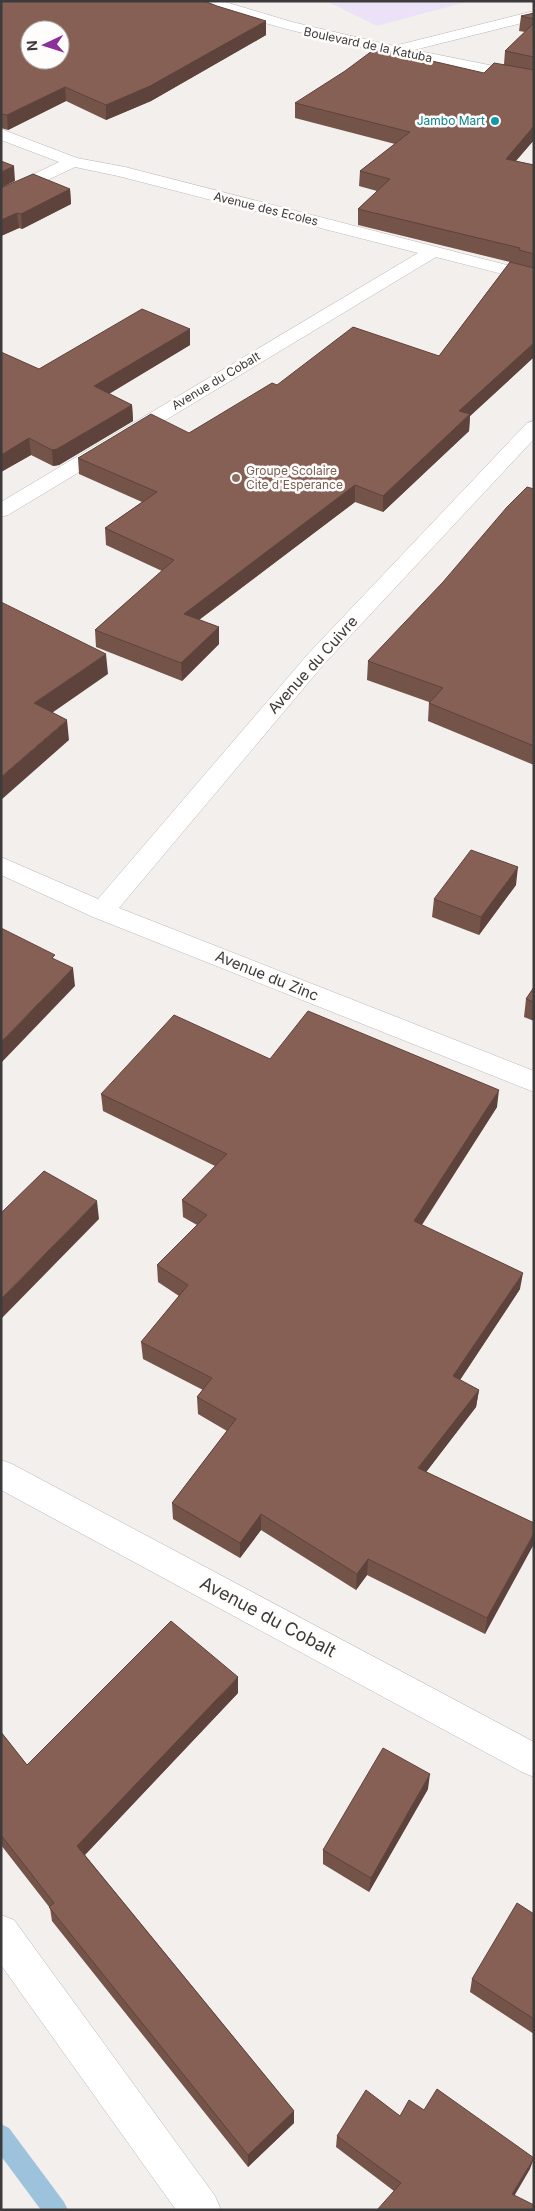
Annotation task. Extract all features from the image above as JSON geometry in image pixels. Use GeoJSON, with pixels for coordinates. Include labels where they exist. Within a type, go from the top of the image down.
{"type":"FeatureCollection","features":[{"type":"Feature","properties":{"kind":"street","name":"Boulevard de la Katuba"},"geometry":{"type":"LineString","coordinates":[[206,1],[293,28],[392,52],[534,79]]}},
{"type":"Feature","properties":{"kind":"street"},"geometry":{"type":"LineString","coordinates":[[392,52],[534,15]]}},
{"type":"Feature","properties":{"kind":"street","name":"Avenue des Ecoles"},"geometry":{"type":"LineString","coordinates":[[1,134],[73,162],[119,171],[534,277]]}},
{"type":"Feature","properties":{"kind":"street"},"geometry":{"type":"LineString","coordinates":[[1,197],[73,162]]}},
{"type":"Feature","properties":{"kind":"street","name":"Avenue du Cobalt"},"geometry":{"type":"LineString","coordinates":[[1,511],[432,252]]}},
{"type":"Feature","properties":{"kind":"street","name":"Avenue du Cuivre"},"geometry":{"type":"LineString","coordinates":[[102,911],[316,659],[534,427]]}},
{"type":"Feature","properties":{"kind":"street","name":"Avenue du Zinc"},"geometry":{"type":"LineString","coordinates":[[1,866],[102,911],[534,1082]]}},
{"type":"Feature","properties":{"kind":"street","name":"Avenue du Cobalt"},"geometry":{"type":"LineString","coordinates":[[1,1474],[534,1760]]}},
{"type":"Feature","properties":{"kind":"street"},"geometry":{"type":"LineString","coordinates":[[1,1934],[201,2210]]}},
{"type":"Feature","properties":{"kind":"shaded area"},"geometry":{"type":"Polygon","coordinates":[[[326,1],[470,1],[377,26],[326,1]]]}},
{"type":"Feature","properties":{"kind":"building"},"geometry":{"type":"Polygon","coordinates":[[[1,1],[204,1],[266,21],[150,86],[106,105],[65,87],[7,115],[1,114],[1,1]]]}},
{"type":"Feature","properties":{"kind":"building"},"geometry":{"type":"Polygon","coordinates":[[[534,13],[534,19],[521,16],[534,13]]]}},
{"type":"Feature","properties":{"kind":"building"},"geometry":{"type":"Polygon","coordinates":[[[534,23],[534,57],[505,51],[534,23]]]}},
{"type":"Feature","properties":{"kind":"building"},"geometry":{"type":"Polygon","coordinates":[[[376,48],[484,73],[494,63],[534,70],[534,126],[506,159],[534,165],[534,254],[519,250],[520,248],[358,209],[390,179],[360,171],[410,132],[295,103],[345,71],[376,48]]]}},
{"type":"Feature","properties":{"kind":"building"},"geometry":{"type":"Polygon","coordinates":[[[1,161],[14,166],[1,172],[1,161]]]}},
{"type":"Feature","properties":{"kind":"building"},"geometry":{"type":"Polygon","coordinates":[[[33,174],[70,189],[21,214],[17,213],[1,220],[1,188],[33,174]]]}},
{"type":"Feature","properties":{"kind":"building"},"geometry":{"type":"Polygon","coordinates":[[[510,262],[534,268],[534,343],[459,411],[470,414],[383,496],[355,485],[184,614],[219,627],[181,663],[95,630],[174,560],[105,528],[157,492],[78,458],[151,414],[189,433],[272,383],[277,385],[353,327],[439,356],[510,262]]]}},
{"type":"Feature","properties":{"kind":"building"},"geometry":{"type":"Polygon","coordinates":[[[142,309],[190,329],[94,386],[132,405],[57,449],[52,450],[29,438],[1,455],[1,352],[39,369],[142,309]]]}},
{"type":"Feature","properties":{"kind":"building"},"geometry":{"type":"Polygon","coordinates":[[[527,487],[534,489],[534,746],[429,703],[443,688],[368,661],[443,582],[507,507],[527,487]]]}},
{"type":"Feature","properties":{"kind":"building"},"geometry":{"type":"Polygon","coordinates":[[[1,602],[106,654],[34,703],[67,720],[1,777],[1,602]]]}},
{"type":"Feature","properties":{"kind":"building"},"geometry":{"type":"Polygon","coordinates":[[[471,850],[518,867],[481,917],[434,899],[471,850]]]}},
{"type":"Feature","properties":{"kind":"building"},"geometry":{"type":"Polygon","coordinates":[[[1,928],[55,955],[52,958],[73,968],[1,1042],[1,928]]]}},
{"type":"Feature","properties":{"kind":"building"},"geometry":{"type":"Polygon","coordinates":[[[534,987],[534,1002],[526,999],[534,987]]]}},
{"type":"Feature","properties":{"kind":"building"},"geometry":{"type":"Polygon","coordinates":[[[308,1011],[499,1090],[414,1221],[523,1273],[453,1376],[479,1390],[418,1468],[534,1523],[534,1533],[487,1618],[368,1559],[357,1574],[261,1514],[240,1543],[172,1503],[236,1419],[197,1397],[212,1378],[141,1342],[188,1285],[157,1265],[207,1215],[182,1200],[227,1154],[101,1094],[174,1015],[270,1059],[308,1011]]]}},
{"type":"Feature","properties":{"kind":"building"},"geometry":{"type":"Polygon","coordinates":[[[44,1171],[97,1201],[1,1299],[1,1213],[44,1171]]]}},
{"type":"Feature","properties":{"kind":"building"},"geometry":{"type":"Polygon","coordinates":[[[171,1621],[238,1677],[77,1846],[294,2111],[248,2155],[49,1907],[54,1903],[1,1835],[1,1732],[27,1765],[171,1621]]]}},
{"type":"Feature","properties":{"kind":"building"},"geometry":{"type":"Polygon","coordinates":[[[383,1748],[430,1774],[371,1878],[323,1850],[383,1748]]]}},
{"type":"Feature","properties":{"kind":"building"},"geometry":{"type":"Polygon","coordinates":[[[517,1903],[534,1914],[534,2019],[472,1979],[517,1903]]]}},
{"type":"Feature","properties":{"kind":"building"},"geometry":{"type":"Polygon","coordinates":[[[437,2089],[534,2158],[512,2194],[534,2205],[534,2210],[377,2210],[401,2183],[337,2136],[366,2090],[400,2116],[409,2100],[424,2110],[437,2089]]]}},
{"type":"Feature","properties":{"kind":"waterway"},"geometry":{"type":"LineString","coordinates":[[1,2136],[56,2210]]}},
{"type":"Feature","properties":{"kind":"place","name":"Jambo Mart"},"geometry":{"type":"Point","coordinates":[495,121]}},
{"type":"Feature","properties":{"kind":"place","name":"Groupe Scolaire Cite d'Esperance"},"geometry":{"type":"Point","coordinates":[236,478]}}]}
